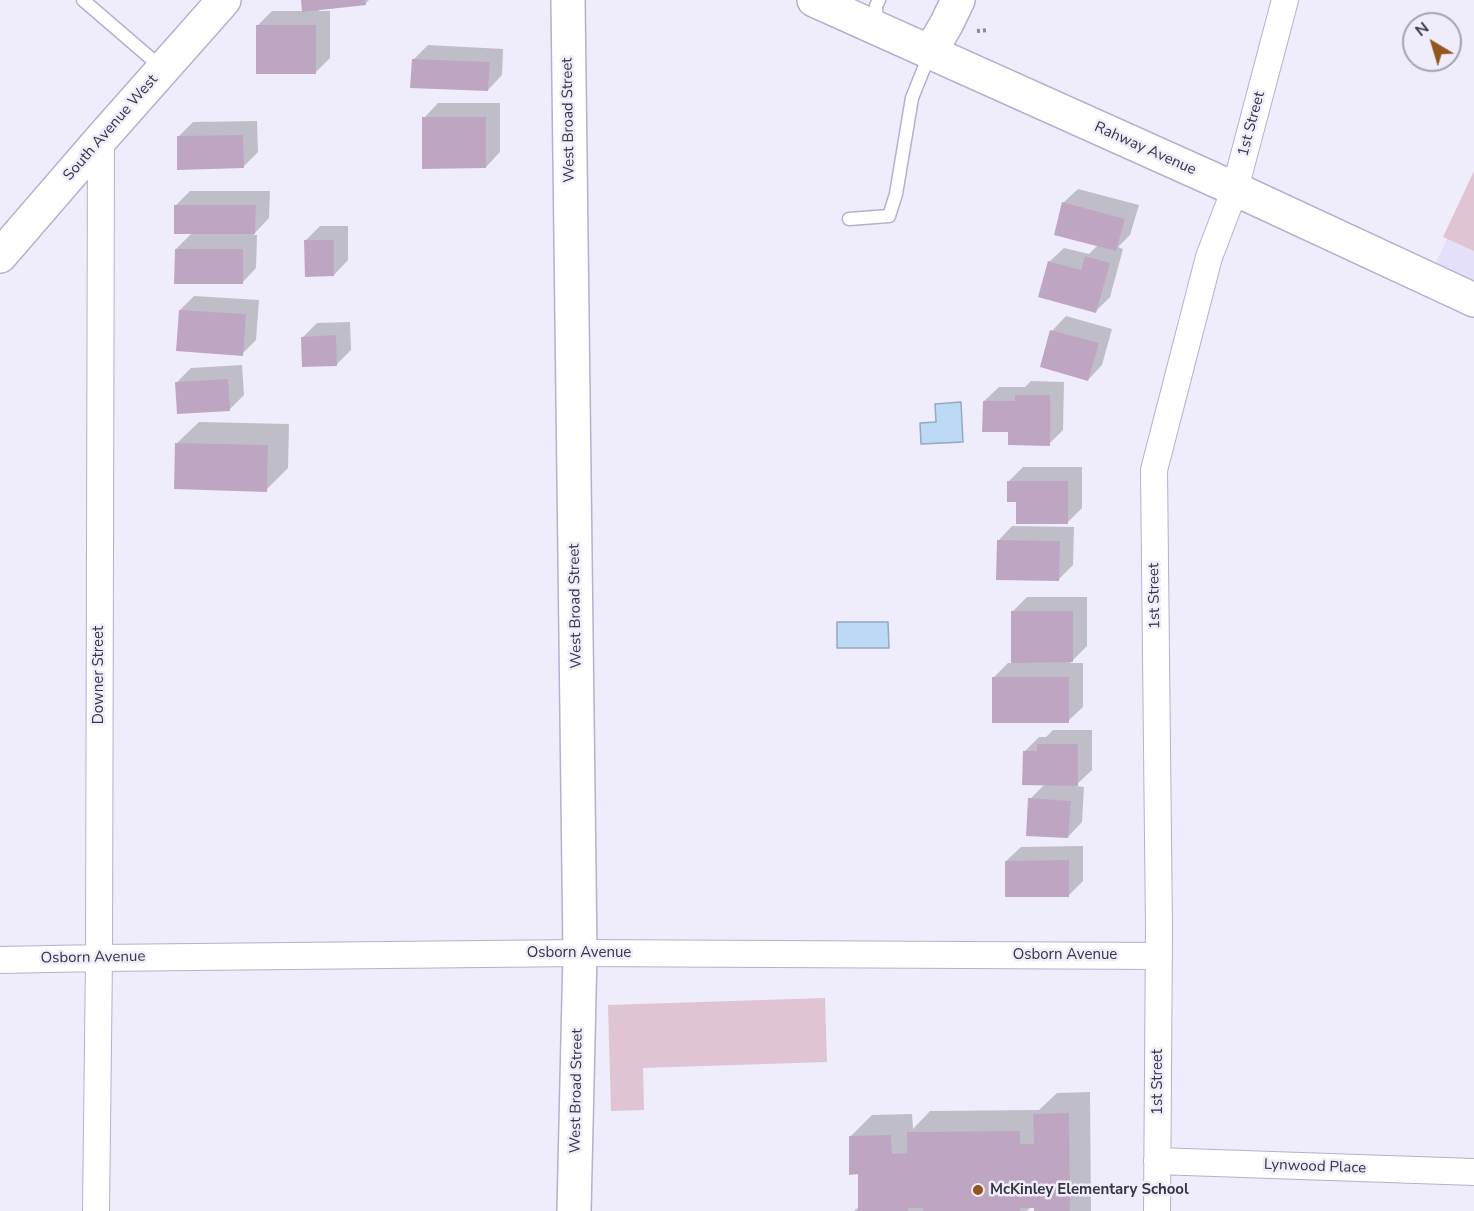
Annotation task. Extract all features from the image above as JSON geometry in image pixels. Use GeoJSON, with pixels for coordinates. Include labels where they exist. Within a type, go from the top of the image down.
{"type":"FeatureCollection","features":[{"type":"Feature","properties":{"kind":"street","name":"South Avenue West"},"geometry":{"type":"LineString","coordinates":[[0,256],[224,0]]}},
{"type":"Feature","properties":{"kind":"street","name":"West Broad Street"},"geometry":{"type":"LineString","coordinates":[[568,0],[580,953],[574,1211]]}},
{"type":"Feature","properties":{"kind":"street","name":"Rahway Avenue"},"geometry":{"type":"LineString","coordinates":[[814,0],[878,14],[930,52],[1235,189],[1474,300]]}},
{"type":"Feature","properties":{"kind":"street"},"geometry":{"type":"LineString","coordinates":[[930,52],[958,0]]}},
{"type":"Feature","properties":{"kind":"street","name":"1st Street"},"geometry":{"type":"LineString","coordinates":[[1157,1211],[1159,956],[1154,470],[1209,257],[1235,189],[1286,0]]}},
{"type":"Feature","properties":{"kind":"street","name":"Downer Street"},"geometry":{"type":"LineString","coordinates":[[96,1211],[99,958],[101,139]]}},
{"type":"Feature","properties":{"kind":"street","name":"Osborn Avenue"},"geometry":{"type":"LineString","coordinates":[[0,960],[580,953],[1159,956]]}},
{"type":"Feature","properties":{"kind":"street","name":"Lynwood Place"},"geometry":{"type":"LineString","coordinates":[[1157,1161],[1474,1172]]}},
{"type":"Feature","properties":{"kind":"lane"},"geometry":{"type":"LineString","coordinates":[[83,0],[162,69]]}},
{"type":"Feature","properties":{"kind":"lane"},"geometry":{"type":"LineString","coordinates":[[849,219],[889,216],[896,194],[912,98],[930,52]]}},
{"type":"Feature","properties":{"kind":"shaded area"},"geometry":{"type":"Polygon","coordinates":[[[1474,171],[1474,251],[1443,237],[1474,171]]]}},
{"type":"Feature","properties":{"kind":"shaded area"},"geometry":{"type":"Polygon","coordinates":[[[1474,178],[1474,300],[1429,279],[1474,178]]]}},
{"type":"Feature","properties":{"kind":"shaded area"},"geometry":{"type":"Polygon","coordinates":[[[825,998],[827,1062],[643,1068],[644,1110],[611,1111],[608,1005],[825,998]]]}},
{"type":"Feature","properties":{"kind":"water"},"geometry":{"type":"Polygon","coordinates":[[[961,402],[963,442],[921,444],[920,423],[936,422],[935,404],[961,402]]]}},
{"type":"Feature","properties":{"kind":"water"},"geometry":{"type":"Polygon","coordinates":[[[837,622],[888,622],[889,648],[837,648],[837,622]]]}},
{"type":"Feature","properties":{"kind":"building"},"geometry":{"type":"Polygon","coordinates":[[[301,0],[365,0],[366,5],[302,12],[301,0]]]}},
{"type":"Feature","properties":{"kind":"building"},"geometry":{"type":"Polygon","coordinates":[[[256,25],[316,25],[316,74],[256,74],[256,25]]]}},
{"type":"Feature","properties":{"kind":"building"},"geometry":{"type":"Polygon","coordinates":[[[412,59],[490,62],[488,91],[410,88],[412,59]]]}},
{"type":"Feature","properties":{"kind":"building"},"geometry":{"type":"Polygon","coordinates":[[[422,117],[486,117],[486,168],[422,169],[422,117]]]}},
{"type":"Feature","properties":{"kind":"building"},"geometry":{"type":"Polygon","coordinates":[[[243,135],[244,168],[177,170],[177,136],[243,135]]]}},
{"type":"Feature","properties":{"kind":"building"},"geometry":{"type":"Polygon","coordinates":[[[1062,202],[1125,219],[1116,251],[1054,235],[1062,202]]]}},
{"type":"Feature","properties":{"kind":"building"},"geometry":{"type":"Polygon","coordinates":[[[174,205],[256,205],[255,234],[174,234],[174,205]]]}},
{"type":"Feature","properties":{"kind":"building"},"geometry":{"type":"Polygon","coordinates":[[[304,240],[334,240],[334,276],[305,277],[304,240]]]}},
{"type":"Feature","properties":{"kind":"building"},"geometry":{"type":"Polygon","coordinates":[[[175,249],[243,249],[243,284],[174,284],[175,249]]]}},
{"type":"Feature","properties":{"kind":"building"},"geometry":{"type":"Polygon","coordinates":[[[1085,256],[1110,263],[1096,313],[1038,297],[1048,261],[1081,270],[1085,256]]]}},
{"type":"Feature","properties":{"kind":"building"},"geometry":{"type":"Polygon","coordinates":[[[179,310],[246,314],[243,356],[176,351],[179,310]]]}},
{"type":"Feature","properties":{"kind":"building"},"geometry":{"type":"Polygon","coordinates":[[[1050,330],[1099,343],[1088,381],[1040,367],[1050,330]]]}},
{"type":"Feature","properties":{"kind":"building"},"geometry":{"type":"Polygon","coordinates":[[[336,335],[337,366],[302,367],[301,337],[336,335]]]}},
{"type":"Feature","properties":{"kind":"building"},"geometry":{"type":"Polygon","coordinates":[[[228,379],[230,411],[177,414],[175,382],[228,379]]]}},
{"type":"Feature","properties":{"kind":"building"},"geometry":{"type":"Polygon","coordinates":[[[1015,395],[1050,395],[1050,446],[1008,445],[1008,432],[982,432],[983,401],[1015,401],[1015,395]]]}},
{"type":"Feature","properties":{"kind":"building"},"geometry":{"type":"Polygon","coordinates":[[[175,443],[268,445],[267,492],[174,489],[175,443]]]}},
{"type":"Feature","properties":{"kind":"building"},"geometry":{"type":"Polygon","coordinates":[[[1007,481],[1068,481],[1068,524],[1016,524],[1016,502],[1007,502],[1007,481]]]}},
{"type":"Feature","properties":{"kind":"building"},"geometry":{"type":"Polygon","coordinates":[[[997,540],[1060,541],[1059,581],[996,580],[997,540]]]}},
{"type":"Feature","properties":{"kind":"building"},"geometry":{"type":"Polygon","coordinates":[[[1011,611],[1073,611],[1073,662],[1011,663],[1011,611]]]}},
{"type":"Feature","properties":{"kind":"building"},"geometry":{"type":"Polygon","coordinates":[[[992,677],[1069,677],[1069,723],[992,723],[992,677]]]}},
{"type":"Feature","properties":{"kind":"building"},"geometry":{"type":"Polygon","coordinates":[[[1037,744],[1078,744],[1078,786],[1022,785],[1023,751],[1037,751],[1037,744]]]}},
{"type":"Feature","properties":{"kind":"building"},"geometry":{"type":"Polygon","coordinates":[[[1028,798],[1071,801],[1068,838],[1026,836],[1028,798]]]}},
{"type":"Feature","properties":{"kind":"building"},"geometry":{"type":"Polygon","coordinates":[[[1069,860],[1069,897],[1005,897],[1005,861],[1069,860]]]}},
{"type":"Feature","properties":{"kind":"building","name":"McKinley Elementary School"},"geometry":{"type":"Polygon","coordinates":[[[1069,1113],[1070,1211],[1034,1211],[1034,1208],[1020,1208],[1020,1211],[923,1211],[923,1208],[908,1208],[908,1211],[858,1211],[858,1174],[849,1175],[849,1136],[891,1135],[892,1154],[907,1153],[907,1132],[1020,1131],[1020,1144],[1034,1144],[1033,1114],[1069,1113]]]}},
{"type":"Feature","properties":{"kind":"place","name":"McKinley Elementary School"},"geometry":{"type":"Point","coordinates":[978,1190]}}]}
